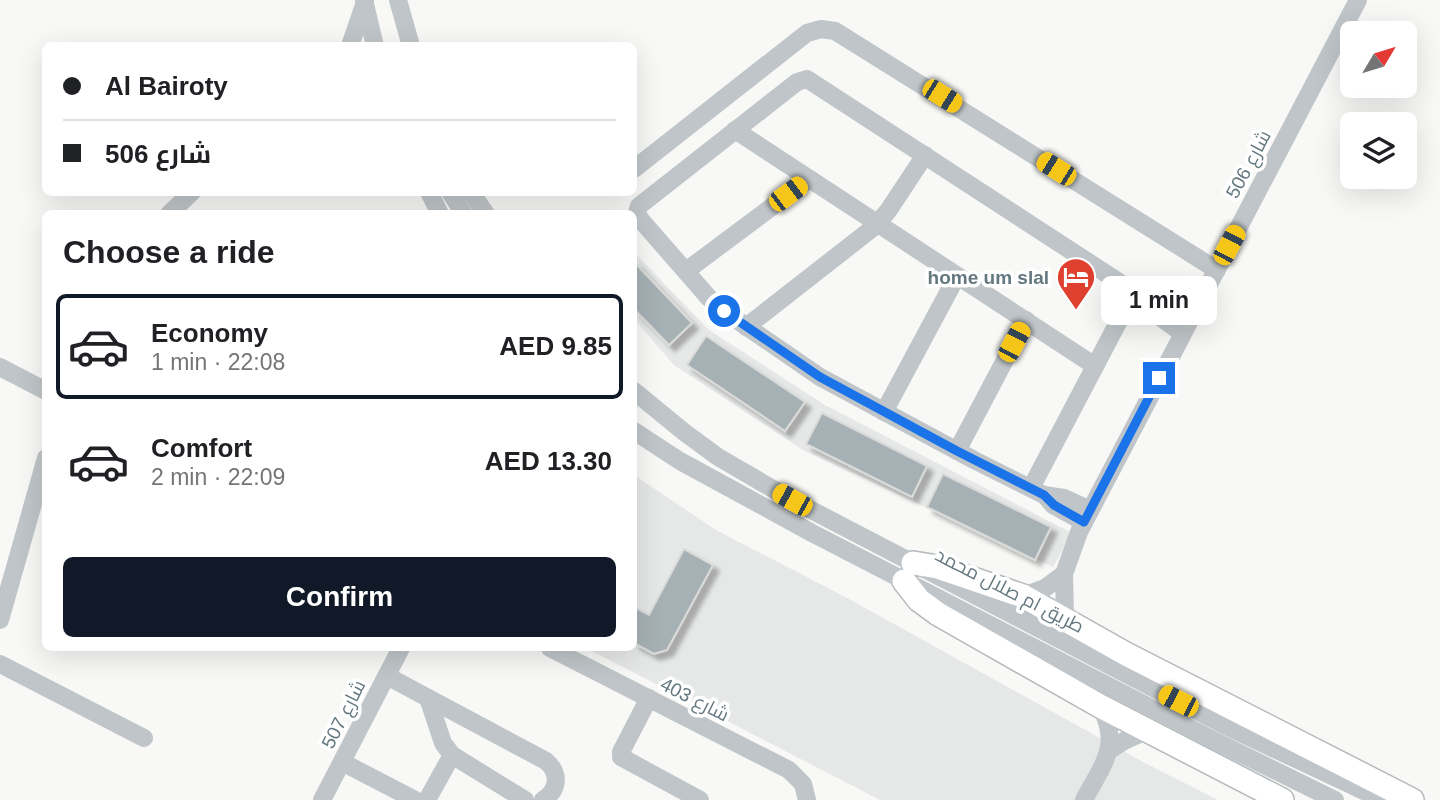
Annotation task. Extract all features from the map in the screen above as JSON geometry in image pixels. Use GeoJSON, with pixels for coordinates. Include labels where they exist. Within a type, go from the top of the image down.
{"type":"FeatureCollection","features":[{"type":"Feature","properties":{"kind":"main road"},"geometry":{"type":"LineString","coordinates":[[1282,800],[1146,731],[938,614],[919,600],[908,572],[951,571],[1023,596],[1138,660],[1412,800]]}},
{"type":"Feature","properties":{"kind":"street"},"geometry":{"type":"LineString","coordinates":[[398,0],[410,42]]}},
{"type":"Feature","properties":{"kind":"street","name":"شارع 506"},"geometry":{"type":"LineString","coordinates":[[1065,617],[1064,573],[1087,516],[1359,0]]}},
{"type":"Feature","properties":{"kind":"street"},"geometry":{"type":"LineString","coordinates":[[351,42],[365,1]]}},
{"type":"Feature","properties":{"kind":"street"},"geometry":{"type":"LineString","coordinates":[[365,1],[374,42]]}},
{"type":"Feature","properties":{"kind":"street"},"geometry":{"type":"LineString","coordinates":[[637,167],[807,33],[821,29],[835,30],[1217,270]]}},
{"type":"Feature","properties":{"kind":"street"},"geometry":{"type":"LineString","coordinates":[[1087,516],[1064,498],[1037,491],[820,377],[746,327],[709,298],[640,219],[638,209],[642,203],[797,82],[807,79],[1138,294],[1155,299],[1186,325]]}},
{"type":"Feature","properties":{"kind":"street"},"geometry":{"type":"LineString","coordinates":[[735,130],[1095,366]]}},
{"type":"Feature","properties":{"kind":"street"},"geometry":{"type":"LineString","coordinates":[[746,327],[878,223],[925,155]]}},
{"type":"Feature","properties":{"kind":"street"},"geometry":{"type":"LineString","coordinates":[[686,271],[809,179]]}},
{"type":"Feature","properties":{"kind":"street"},"geometry":{"type":"LineString","coordinates":[[173,210],[188,196]]}},
{"type":"Feature","properties":{"kind":"street"},"geometry":{"type":"LineString","coordinates":[[884,412],[957,276]]}},
{"type":"Feature","properties":{"kind":"street"},"geometry":{"type":"LineString","coordinates":[[1037,491],[1095,366],[1138,294]]}},
{"type":"Feature","properties":{"kind":"street"},"geometry":{"type":"LineString","coordinates":[[957,451],[1026,320]]}},
{"type":"Feature","properties":{"kind":"street"},"geometry":{"type":"LineString","coordinates":[[0,367],[42,389]]}},
{"type":"Feature","properties":{"kind":"street","name":"طريق ام صلال محمد"},"geometry":{"type":"LineString","coordinates":[[637,393],[684,432],[746,474],[908,572],[1219,743],[1335,800]]}},
{"type":"Feature","properties":{"kind":"street","name":"طريق ام صلال محمد"},"geometry":{"type":"LineString","coordinates":[[637,434],[731,490],[1383,800]]}},
{"type":"Feature","properties":{"kind":"street"},"geometry":{"type":"LineString","coordinates":[[0,620],[42,472]]}},
{"type":"Feature","properties":{"kind":"street"},"geometry":{"type":"LineString","coordinates":[[1023,596],[1045,588],[1064,573]]}},
{"type":"Feature","properties":{"kind":"street","name":"شارع 507"},"geometry":{"type":"LineString","coordinates":[[323,800],[400,651]]}},
{"type":"Feature","properties":{"kind":"street","name":"شارع 403"},"geometry":{"type":"LineString","coordinates":[[556,651],[789,770],[803,784],[807,800]]}},
{"type":"Feature","properties":{"kind":"street"},"geometry":{"type":"LineString","coordinates":[[0,664],[144,738]]}},
{"type":"Feature","properties":{"kind":"street"},"geometry":{"type":"LineString","coordinates":[[387,676],[551,764],[556,774],[556,784],[551,794],[543,800]]}},
{"type":"Feature","properties":{"kind":"street"},"geometry":{"type":"LineString","coordinates":[[428,698],[443,743],[452,755],[525,800]]}},
{"type":"Feature","properties":{"kind":"street"},"geometry":{"type":"LineString","coordinates":[[649,698],[621,751],[621,757],[700,800]]}},
{"type":"Feature","properties":{"kind":"street"},"geometry":{"type":"LineString","coordinates":[[1100,706],[1108,723],[1110,750]]}},
{"type":"Feature","properties":{"kind":"street"},"geometry":{"type":"LineString","coordinates":[[1084,800],[1110,750],[1146,731]]}},
{"type":"Feature","properties":{"kind":"street"},"geometry":{"type":"LineString","coordinates":[[427,800],[452,755]]}},
{"type":"Feature","properties":{"kind":"street"},"geometry":{"type":"LineString","coordinates":[[342,762],[415,800]]}},
{"type":"Feature","properties":{"kind":"shaded area"},"geometry":{"type":"Polygon","coordinates":[[[637,255],[709,330],[825,405],[1072,533],[1053,567],[803,450],[674,365],[637,322],[637,255]]]}},
{"type":"Feature","properties":{"kind":"shaded area"},"geometry":{"type":"Polygon","coordinates":[[[637,477],[716,530],[849,599],[1145,763],[1218,800],[880,800],[592,651],[637,651],[637,477]]]}},
{"type":"Feature","properties":{"kind":"building"},"geometry":{"type":"Polygon","coordinates":[[[637,265],[692,323],[669,345],[637,312],[637,265]]]}},
{"type":"Feature","properties":{"kind":"building"},"geometry":{"type":"Polygon","coordinates":[[[706,336],[805,402],[785,431],[687,365],[706,336]]]}},
{"type":"Feature","properties":{"kind":"building"},"geometry":{"type":"Polygon","coordinates":[[[822,413],[927,466],[912,497],[806,444],[822,413]]]}},
{"type":"Feature","properties":{"kind":"building"},"geometry":{"type":"Polygon","coordinates":[[[943,474],[1051,527],[1035,560],[927,507],[943,474]]]}},
{"type":"Feature","properties":{"kind":"building"},"geometry":{"type":"Polygon","coordinates":[[[684,549],[713,565],[667,650],[654,654],[637,645],[637,609],[649,615],[684,549]]]}},
{"type":"Feature","properties":{"kind":"place","name":"home um slal"},"geometry":{"type":"Point","coordinates":[1076,311]}},
{"type":"Feature","properties":{"kind":"route"},"geometry":{"type":"LineString","coordinates":[[724,311],[820,377],[1044,495],[1054,505],[1084,522],[1159,378]]}}]}
